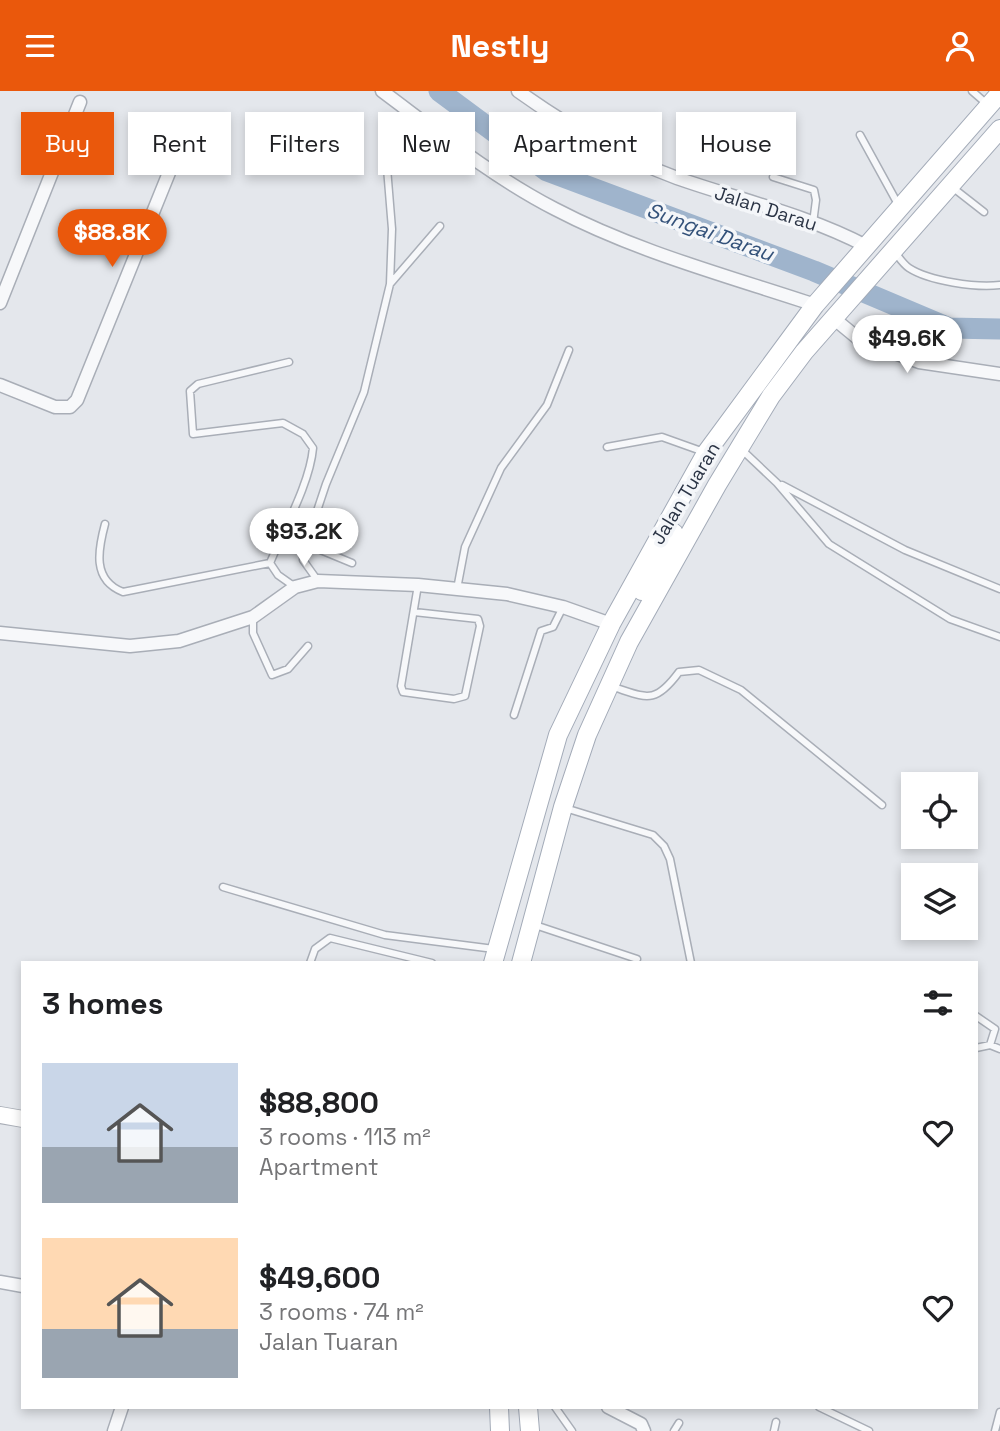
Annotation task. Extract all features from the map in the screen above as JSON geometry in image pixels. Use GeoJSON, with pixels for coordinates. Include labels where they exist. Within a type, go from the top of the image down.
{"type":"FeatureCollection","features":[{"type":"Feature","properties":{"kind":"main road","name":"Jalan Tuaran"},"geometry":{"type":"LineString","coordinates":[[494,956],[551,756],[584,678],[611,624],[706,453],[821,299],[994,99]]}},
{"type":"Feature","properties":{"kind":"main road","name":"Jalan Tuaran"},"geometry":{"type":"LineString","coordinates":[[521,961],[563,807],[587,735],[629,642],[719,482],[771,396],[837,311],[1000,129]]}},
{"type":"Feature","properties":{"kind":"main road"},"geometry":{"type":"LineString","coordinates":[[584,678],[605,659],[701,484],[708,478],[719,482]]}},
{"type":"Feature","properties":{"kind":"main road"},"geometry":{"type":"LineString","coordinates":[[499,1409],[500,1431]]}},
{"type":"Feature","properties":{"kind":"main road"},"geometry":{"type":"LineString","coordinates":[[528,1409],[530,1431]]}},
{"type":"Feature","properties":{"kind":"street"},"geometry":{"type":"LineString","coordinates":[[382,91],[483,165],[554,209],[648,250],[821,299]]}},
{"type":"Feature","properties":{"kind":"street","name":"Jalan Darau"},"geometry":{"type":"LineString","coordinates":[[518,91],[612,149],[674,177],[838,231],[866,247]]}},
{"type":"Feature","properties":{"kind":"street"},"geometry":{"type":"LineString","coordinates":[[0,303],[80,102]]}},
{"type":"Feature","properties":{"kind":"street"},"geometry":{"type":"LineString","coordinates":[[0,385],[55,407],[70,407],[77,400],[168,175]]}},
{"type":"Feature","properties":{"kind":"street"},"geometry":{"type":"LineString","coordinates":[[837,311],[860,339],[919,362],[1000,374]]}},
{"type":"Feature","properties":{"kind":"street"},"geometry":{"type":"LineString","coordinates":[[0,633],[130,646],[180,641],[253,617],[295,587],[318,581],[418,585],[507,594],[563,607],[611,624]]}},
{"type":"Feature","properties":{"kind":"street"},"geometry":{"type":"LineString","coordinates":[[0,1115],[21,1119]]}},
{"type":"Feature","properties":{"kind":"street"},"geometry":{"type":"LineString","coordinates":[[0,1282],[21,1286]]}},
{"type":"Feature","properties":{"kind":"street"},"geometry":{"type":"LineString","coordinates":[[114,1431],[121,1409]]}},
{"type":"Feature","properties":{"kind":"street"},"geometry":{"type":"LineString","coordinates":[[612,1409],[641,1424],[644,1431]]}},
{"type":"Feature","properties":{"kind":"lane"},"geometry":{"type":"LineString","coordinates":[[972,91],[994,99]]}},
{"type":"Feature","properties":{"kind":"lane"},"geometry":{"type":"LineString","coordinates":[[860,135],[900,208]]}},
{"type":"Feature","properties":{"kind":"lane"},"geometry":{"type":"LineString","coordinates":[[318,581],[303,560],[306,544],[326,484],[364,392],[390,284],[392,229],[388,175]]}},
{"type":"Feature","properties":{"kind":"lane"},"geometry":{"type":"LineString","coordinates":[[773,177],[814,190],[816,200],[813,223]]}},
{"type":"Feature","properties":{"kind":"lane"},"geometry":{"type":"LineString","coordinates":[[950,185],[984,212]]}},
{"type":"Feature","properties":{"kind":"lane"},"geometry":{"type":"LineString","coordinates":[[390,284],[440,226]]}},
{"type":"Feature","properties":{"kind":"lane"},"geometry":{"type":"LineString","coordinates":[[889,253],[908,268],[937,278],[978,287],[1000,285]]}},
{"type":"Feature","properties":{"kind":"lane"},"geometry":{"type":"LineString","coordinates":[[457,589],[465,547],[501,468],[547,405],[569,351]]}},
{"type":"Feature","properties":{"kind":"lane"},"geometry":{"type":"LineString","coordinates":[[270,563],[297,497],[311,471],[313,449],[303,434],[284,423],[193,434],[190,391],[198,384],[289,362]]}},
{"type":"Feature","properties":{"kind":"lane"},"geometry":{"type":"LineString","coordinates":[[607,447],[662,437],[706,453]]}},
{"type":"Feature","properties":{"kind":"lane"},"geometry":{"type":"LineString","coordinates":[[740,448],[777,483],[829,544],[940,614],[1000,637]]}},
{"type":"Feature","properties":{"kind":"lane"},"geometry":{"type":"LineString","coordinates":[[777,483],[905,550],[1000,589]]}},
{"type":"Feature","properties":{"kind":"lane"},"geometry":{"type":"LineString","coordinates":[[105,524],[98,550],[101,573],[115,589],[123,592],[270,563]]}},
{"type":"Feature","properties":{"kind":"lane"},"geometry":{"type":"LineString","coordinates":[[306,544],[352,563]]}},
{"type":"Feature","properties":{"kind":"lane"},"geometry":{"type":"LineString","coordinates":[[270,563],[278,575],[295,587]]}},
{"type":"Feature","properties":{"kind":"lane"},"geometry":{"type":"LineString","coordinates":[[414,612],[478,619],[480,626],[465,696],[454,699],[403,692],[401,686],[418,585]]}},
{"type":"Feature","properties":{"kind":"lane"},"geometry":{"type":"LineString","coordinates":[[514,715],[541,631],[553,627],[563,607]]}},
{"type":"Feature","properties":{"kind":"lane"},"geometry":{"type":"LineString","coordinates":[[253,617],[253,633],[272,675],[288,669],[308,646]]}},
{"type":"Feature","properties":{"kind":"lane"},"geometry":{"type":"LineString","coordinates":[[608,685],[648,698],[664,693],[679,672],[699,670],[741,690],[882,805]]}},
{"type":"Feature","properties":{"kind":"lane"},"geometry":{"type":"LineString","coordinates":[[563,807],[653,835],[664,846],[670,859],[691,961]]}},
{"type":"Feature","properties":{"kind":"lane"},"geometry":{"type":"LineString","coordinates":[[223,887],[385,935],[494,956]]}},
{"type":"Feature","properties":{"kind":"lane"},"geometry":{"type":"LineString","coordinates":[[530,924],[636,959]]}},
{"type":"Feature","properties":{"kind":"lane"},"geometry":{"type":"LineString","coordinates":[[311,961],[315,949],[330,939],[424,961]]}},
{"type":"Feature","properties":{"kind":"lane"},"geometry":{"type":"LineString","coordinates":[[390,961],[392,953]]}},
{"type":"Feature","properties":{"kind":"lane"},"geometry":{"type":"LineString","coordinates":[[978,1017],[995,1029],[990,1045]]}},
{"type":"Feature","properties":{"kind":"lane"},"geometry":{"type":"LineString","coordinates":[[978,1048],[990,1045],[1000,1049]]}},
{"type":"Feature","properties":{"kind":"lane"},"geometry":{"type":"LineString","coordinates":[[556,1409],[572,1431]]}},
{"type":"Feature","properties":{"kind":"lane"},"geometry":{"type":"LineString","coordinates":[[823,1409],[869,1431]]}},
{"type":"Feature","properties":{"kind":"lane"},"geometry":{"type":"LineString","coordinates":[[995,1431],[1000,1412]]}},
{"type":"Feature","properties":{"kind":"lane"},"geometry":{"type":"LineString","coordinates":[[774,1431],[776,1422]]}},
{"type":"Feature","properties":{"kind":"lane"},"geometry":{"type":"LineString","coordinates":[[674,1431],[679,1423]]}},
{"type":"Feature","properties":{"kind":"waterway","name":"Sungai Darau"},"geometry":{"type":"LineString","coordinates":[[439,91],[547,171],[814,271],[949,328],[1000,329]]}}]}
